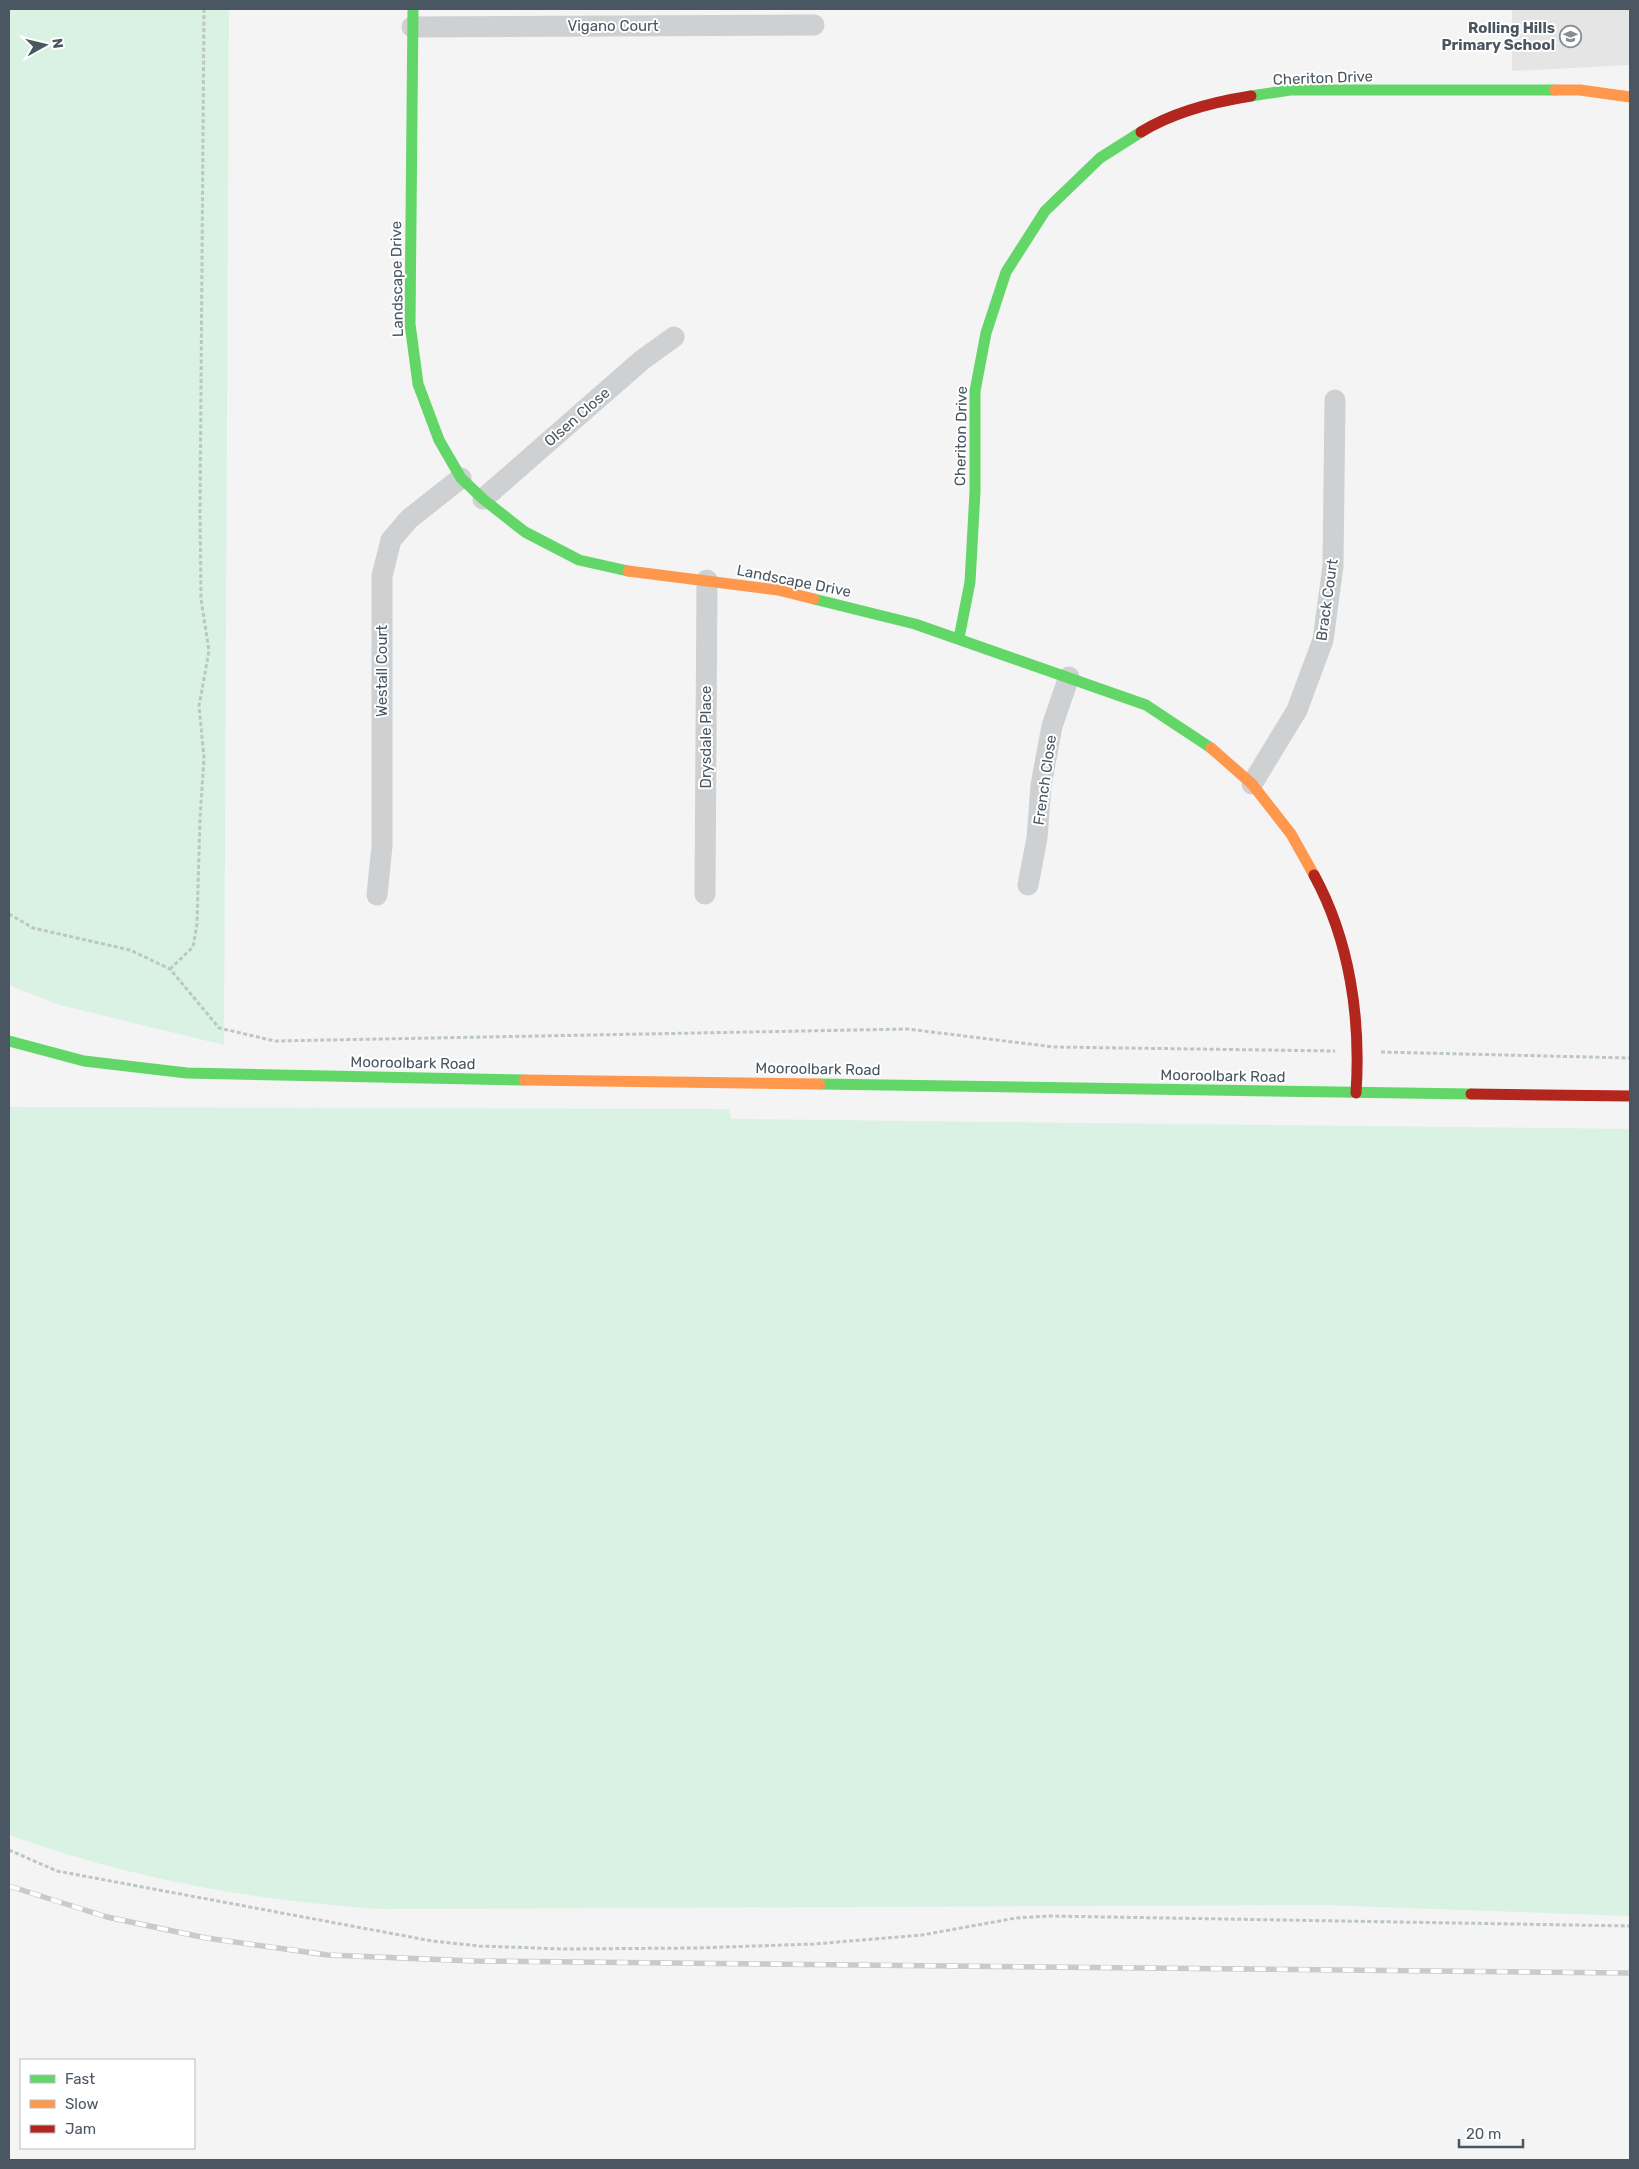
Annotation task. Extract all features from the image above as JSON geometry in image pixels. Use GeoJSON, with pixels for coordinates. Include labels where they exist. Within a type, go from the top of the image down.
{"type":"FeatureCollection","features":[{"type":"Feature","properties":{"kind":"street","name":"Vigano Court"},"geometry":{"type":"LineString","coordinates":[[412,18],[814,25]]}},
{"type":"Feature","properties":{"kind":"street","name":"Landscape Drive"},"geometry":{"type":"LineString","coordinates":[[412,18],[410,324],[418,384],[439,440],[461,478],[483,500],[525,532],[579,560],[625,570],[778,590],[915,624],[1146,705],[1205,743],[1252,784],[1291,834],[1326,898],[1348,967],[1357,1023],[1356,1093]]}},
{"type":"Feature","properties":{"kind":"street","name":"Cheriton Drive"},"geometry":{"type":"LineString","coordinates":[[959,638],[970,582],[975,492],[975,391],[986,334],[1006,272],[1045,211],[1100,158],[1161,120],[1228,100],[1290,90],[1453,92],[1580,90],[1630,97]]}},
{"type":"Feature","properties":{"kind":"street","name":"Olsen Close"},"geometry":{"type":"LineString","coordinates":[[483,500],[642,360],[674,337]]}},
{"type":"Feature","properties":{"kind":"street","name":"Brack Court"},"geometry":{"type":"LineString","coordinates":[[1252,784],[1296,710],[1323,640],[1333,566],[1335,400]]}},
{"type":"Feature","properties":{"kind":"street","name":"Westall Court"},"geometry":{"type":"LineString","coordinates":[[377,895],[382,846],[382,576],[391,540],[409,519],[461,478]]}},
{"type":"Feature","properties":{"kind":"street","name":"Drysdale Place"},"geometry":{"type":"LineString","coordinates":[[705,894],[707,580]]}},
{"type":"Feature","properties":{"kind":"street","name":"French Close"},"geometry":{"type":"LineString","coordinates":[[1028,885],[1037,838],[1041,785],[1052,726],[1069,677]]}},
{"type":"Feature","properties":{"kind":"street","name":"Mooroolbark Road"},"geometry":{"type":"LineString","coordinates":[[9,1041],[83,1061],[144,1071],[213,1075],[1630,1096]]}},
{"type":"Feature","properties":{"kind":"path"},"geometry":{"type":"LineString","coordinates":[[170,969],[193,947],[197,924],[204,758],[199,706],[209,651],[201,599],[200,512],[204,9]]}},
{"type":"Feature","properties":{"kind":"path"},"geometry":{"type":"LineString","coordinates":[[9,914],[33,928],[130,950],[170,969],[219,1028],[275,1040],[907,1029],[1054,1047],[1358,1051],[1630,1058]]}},
{"type":"Feature","properties":{"kind":"path"},"geometry":{"type":"LineString","coordinates":[[9,1850],[57,1871],[76,1875],[432,1941],[479,1946],[696,1948],[814,1944],[922,1935],[1016,1918],[1050,1916],[1630,1926]]}},
{"type":"Feature","properties":{"kind":"shaded area","name":"Rolling Hills Primary School"},"geometry":{"type":"Polygon","coordinates":[[[1512,9],[1630,9],[1630,65],[1512,71],[1512,9]]]}},
{"type":"Feature","properties":{"kind":"green space"},"geometry":{"type":"Polygon","coordinates":[[[9,9],[229,9],[224,1045],[56,1004],[9,985],[9,9]]]}},
{"type":"Feature","properties":{"kind":"green space"},"geometry":{"type":"Polygon","coordinates":[[[9,1107],[729,1109],[731,1119],[1630,1129],[1630,1916],[1323,1905],[380,1909],[284,1900],[192,1885],[100,1864],[9,1835],[9,1107]]]}},
{"type":"Feature","properties":{"kind":"railway"},"geometry":{"type":"LineString","coordinates":[[9,1886],[107,1917],[206,1938],[328,1955],[474,1961],[1630,1973]]}},
{"type":"Feature","properties":{"kind":"traffic: fast"},"geometry":{"type":"LineString","coordinates":[[413,9],[410,324],[418,384],[439,440],[461,478],[483,499],[525,532],[579,560],[628,571]]}},
{"type":"Feature","properties":{"kind":"traffic: fast"},"geometry":{"type":"LineString","coordinates":[[1251,96],[1290,90],[1555,90]]}},
{"type":"Feature","properties":{"kind":"traffic: fast"},"geometry":{"type":"LineString","coordinates":[[959,638],[970,582],[975,492],[975,391],[986,333],[1006,272],[1045,211],[1100,158],[1141,132]]}},
{"type":"Feature","properties":{"kind":"traffic: fast"},"geometry":{"type":"LineString","coordinates":[[814,599],[915,624],[1146,705],[1211,748]]}},
{"type":"Feature","properties":{"kind":"traffic: fast"},"geometry":{"type":"LineString","coordinates":[[9,1041],[84,1061],[187,1073],[524,1080]]}},
{"type":"Feature","properties":{"kind":"traffic: fast"},"geometry":{"type":"LineString","coordinates":[[820,1084],[1471,1094]]}},
{"type":"Feature","properties":{"kind":"traffic: slow"},"geometry":{"type":"LineString","coordinates":[[1555,90],[1580,90],[1630,97]]}},
{"type":"Feature","properties":{"kind":"traffic: slow"},"geometry":{"type":"LineString","coordinates":[[628,571],[778,590],[814,599]]}},
{"type":"Feature","properties":{"kind":"traffic: slow"},"geometry":{"type":"LineString","coordinates":[[1211,748],[1252,784],[1291,834],[1314,875]]}},
{"type":"Feature","properties":{"kind":"traffic: slow"},"geometry":{"type":"LineString","coordinates":[[524,1080],[820,1084]]}},
{"type":"Feature","properties":{"kind":"traffic: jam"},"geometry":{"type":"LineString","coordinates":[[1141,132],[1180,113],[1222,101],[1251,96]]}},
{"type":"Feature","properties":{"kind":"traffic: jam"},"geometry":{"type":"LineString","coordinates":[[1314,875],[1336,926],[1350,981],[1357,1037],[1356,1093]]}},
{"type":"Feature","properties":{"kind":"traffic: jam"},"geometry":{"type":"LineString","coordinates":[[1471,1094],[1630,1096]]}},
{"type":"Feature","properties":{"kind":"place","name":"Rolling Hills Primary School"},"geometry":{"type":"Point","coordinates":[1571,37]}}]}
